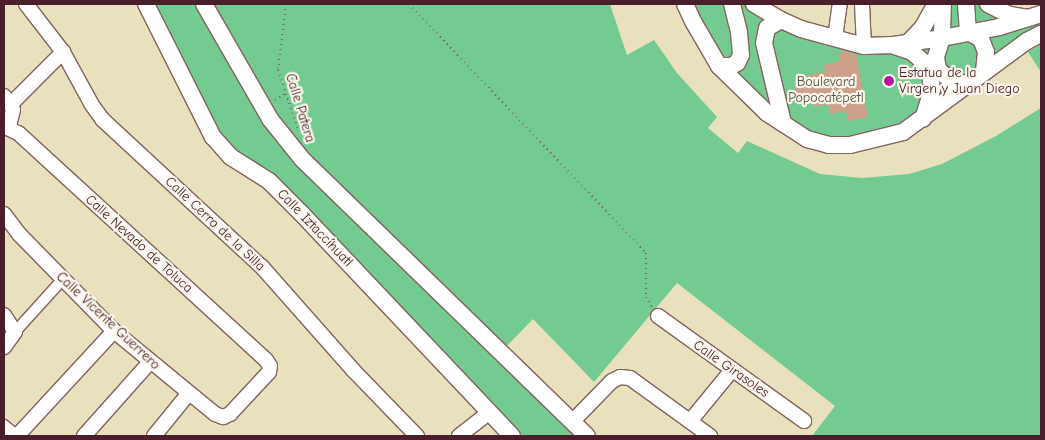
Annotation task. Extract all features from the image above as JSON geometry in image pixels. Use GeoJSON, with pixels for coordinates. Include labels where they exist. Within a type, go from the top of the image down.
{"type":"FeatureCollection","features":[{"type":"Feature","properties":{"kind":"street","name":"Calle Cerro de la Silla"},"geometry":{"type":"LineString","coordinates":[[26,4],[63,52],[92,105],[103,120],[262,267],[353,370],[417,436]]}},
{"type":"Feature","properties":{"kind":"street","name":"Calle Iztaccíhuatl"},"geometry":{"type":"LineString","coordinates":[[146,4],[214,137],[239,164],[269,181],[288,200],[512,436]]}},
{"type":"Feature","properties":{"kind":"street"},"geometry":{"type":"LineString","coordinates":[[204,4],[270,119],[302,159],[587,436]]}},
{"type":"Feature","properties":{"kind":"street"},"geometry":{"type":"LineString","coordinates":[[685,4],[719,66],[767,113],[807,139],[829,145],[850,145],[902,132],[923,119],[1027,41],[1041,34]]}},
{"type":"Feature","properties":{"kind":"street"},"geometry":{"type":"LineString","coordinates":[[719,66],[731,66],[737,63],[741,55],[739,32],[732,4]]}},
{"type":"Feature","properties":{"kind":"street"},"geometry":{"type":"LineString","coordinates":[[754,4],[801,29],[864,46],[901,44],[942,38],[998,27],[1036,16]]}},
{"type":"Feature","properties":{"kind":"street"},"geometry":{"type":"LineString","coordinates":[[835,38],[840,4]]}},
{"type":"Feature","properties":{"kind":"street"},"geometry":{"type":"LineString","coordinates":[[862,4],[864,46]]}},
{"type":"Feature","properties":{"kind":"street"},"geometry":{"type":"LineString","coordinates":[[901,44],[923,27],[936,4]]}},
{"type":"Feature","properties":{"kind":"street"},"geometry":{"type":"LineString","coordinates":[[943,4],[942,38],[936,57],[938,69],[951,81],[968,84]]}},
{"type":"Feature","properties":{"kind":"street"},"geometry":{"type":"LineString","coordinates":[[966,4],[968,32]]}},
{"type":"Feature","properties":{"kind":"street"},"geometry":{"type":"LineString","coordinates":[[988,4],[1010,14],[1036,16]]}},
{"type":"Feature","properties":{"kind":"street"},"geometry":{"type":"LineString","coordinates":[[781,20],[767,28],[764,43],[782,123]]}},
{"type":"Feature","properties":{"kind":"street"},"geometry":{"type":"LineString","coordinates":[[968,32],[981,39],[984,46],[987,58],[984,72]]}},
{"type":"Feature","properties":{"kind":"street"},"geometry":{"type":"LineString","coordinates":[[901,44],[926,64],[930,72],[932,90],[923,119]]}},
{"type":"Feature","properties":{"kind":"street"},"geometry":{"type":"LineString","coordinates":[[5,128],[12,116],[7,100],[63,52]]}},
{"type":"Feature","properties":{"kind":"street","name":"Calle Nevado de Toluca"},"geometry":{"type":"LineString","coordinates":[[5,128],[18,133],[270,366],[269,372],[230,414],[223,417]]}},
{"type":"Feature","properties":{"kind":"street","name":"Calle Vicente Guerrero"},"geometry":{"type":"LineString","coordinates":[[4,214],[20,235],[62,280],[114,331],[189,393],[223,417]]}},
{"type":"Feature","properties":{"kind":"street"},"geometry":{"type":"LineString","coordinates":[[4,348],[15,332],[62,280]]}},
{"type":"Feature","properties":{"kind":"street"},"geometry":{"type":"LineString","coordinates":[[4,315],[15,332]]}},
{"type":"Feature","properties":{"kind":"street","name":"Calle Girasoles"},"geometry":{"type":"LineString","coordinates":[[658,316],[804,421]]}},
{"type":"Feature","properties":{"kind":"street"},"geometry":{"type":"LineString","coordinates":[[13,436],[114,331]]}},
{"type":"Feature","properties":{"kind":"street"},"geometry":{"type":"LineString","coordinates":[[84,436],[150,362]]}},
{"type":"Feature","properties":{"kind":"street"},"geometry":{"type":"LineString","coordinates":[[691,420],[732,370]]}},
{"type":"Feature","properties":{"kind":"street"},"geometry":{"type":"LineString","coordinates":[[572,422],[612,381],[620,377],[630,378],[639,382],[710,436]]}},
{"type":"Feature","properties":{"kind":"street"},"geometry":{"type":"LineString","coordinates":[[154,436],[189,393]]}},
{"type":"Feature","properties":{"kind":"street"},"geometry":{"type":"LineString","coordinates":[[460,436],[490,412]]}},
{"type":"Feature","properties":{"kind":"lane"},"geometry":{"type":"LineString","coordinates":[[4,423],[13,436]]}},
{"type":"Feature","properties":{"kind":"path","name":"Calle Patera"},"geometry":{"type":"LineString","coordinates":[[286,4],[278,70],[300,136]]}},
{"type":"Feature","properties":{"kind":"path"},"geometry":{"type":"LineString","coordinates":[[409,4],[646,252],[646,297],[658,316]]}},
{"type":"Feature","properties":{"kind":"green space"},"geometry":{"type":"Polygon","coordinates":[[[155,4],[610,4],[627,55],[654,40],[677,73],[717,117],[708,128],[738,153],[747,141],[820,174],[862,178],[909,174],[942,164],[996,136],[1041,108],[1041,436],[812,436],[835,406],[677,283],[594,382],[533,319],[499,354],[580,436],[523,436],[226,144],[155,4]]]}},
{"type":"Feature","properties":{"kind":"green space","name":"Boulevard Popocatépetl"},"geometry":{"type":"Polygon","coordinates":[[[685,4],[754,4],[799,33],[895,45],[937,4],[982,4],[1041,16],[1041,32],[922,118],[851,145],[807,138],[719,66],[685,4]]]}},
{"type":"Feature","properties":{"kind":"green space"},"geometry":{"type":"Polygon","coordinates":[[[1041,44],[1041,72],[1028,52],[1041,44]]]}},
{"type":"Feature","properties":{"kind":"building"},"geometry":{"type":"Polygon","coordinates":[[[845,51],[856,54],[868,117],[848,121],[846,111],[830,114],[828,104],[814,107],[813,97],[797,100],[794,85],[809,82],[808,75],[825,72],[824,65],[840,61],[839,53],[845,51]]]}},
{"type":"Feature","properties":{"kind":"place","name":"Estatua de la Virgen y Juan Diego"},"geometry":{"type":"Point","coordinates":[889,81]}}]}
